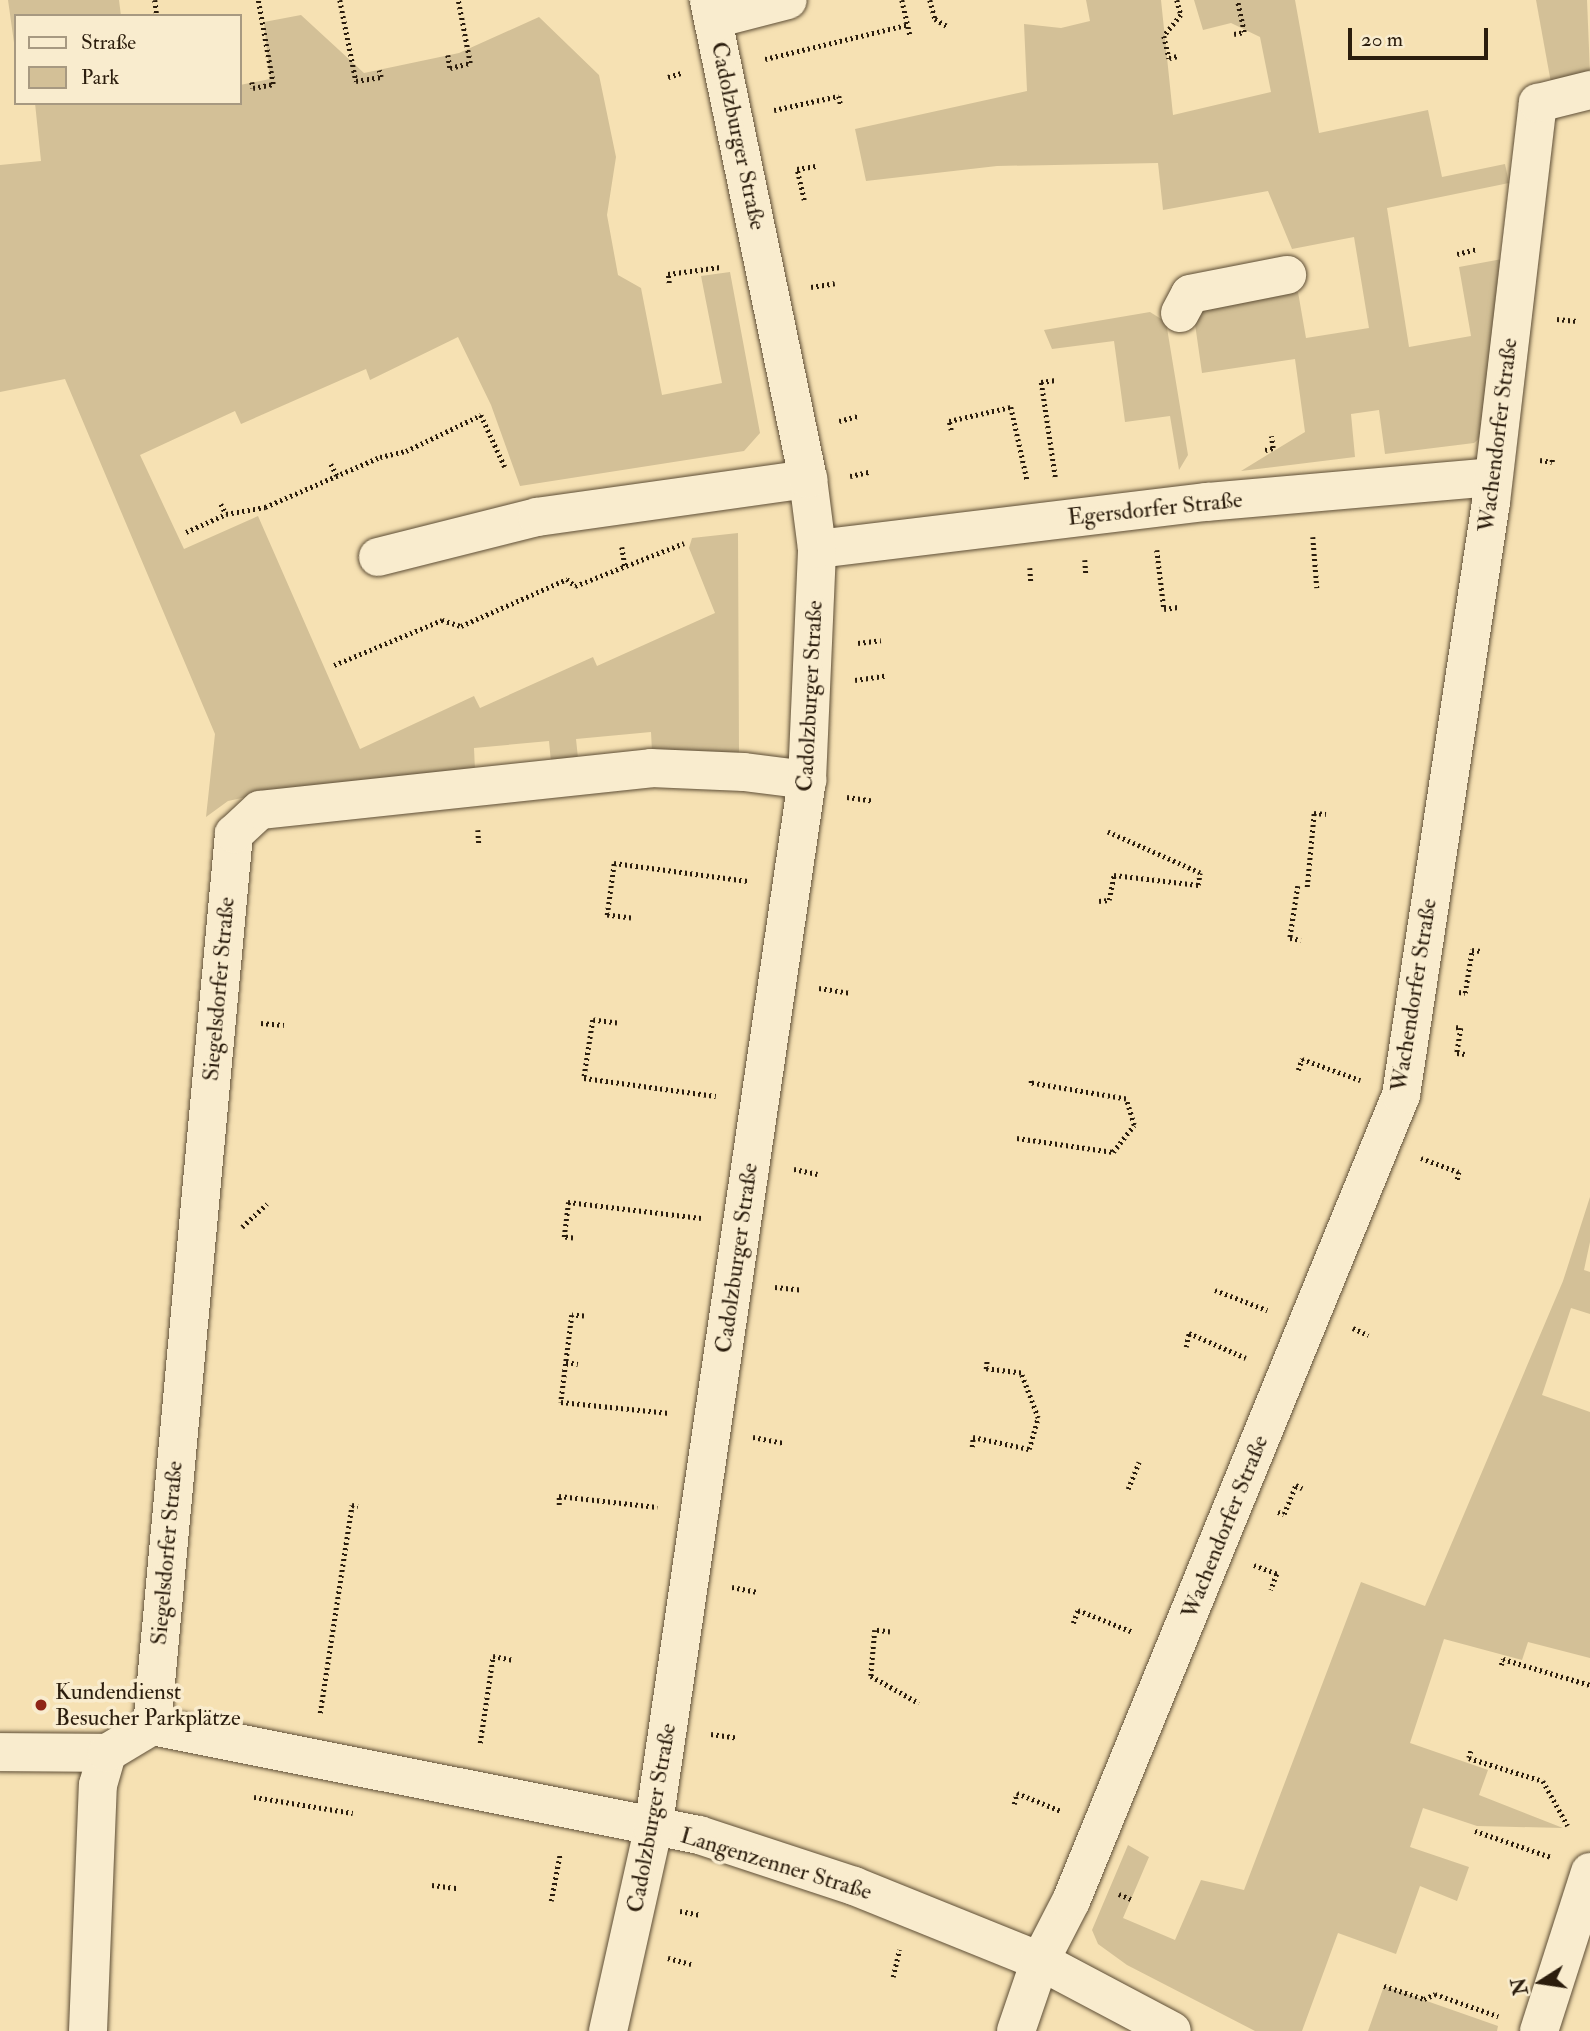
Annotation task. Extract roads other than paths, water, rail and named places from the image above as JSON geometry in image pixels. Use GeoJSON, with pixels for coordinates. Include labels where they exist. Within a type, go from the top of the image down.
{"type":"FeatureCollection","features":[{"type":"Feature","properties":{"kind":"street"},"geometry":{"type":"LineString","coordinates":[[711,9],[788,0]]}},
{"type":"Feature","properties":{"kind":"street","name":"Cadolzburger Straße"},"geometry":{"type":"LineString","coordinates":[[608,2031],[653,1829],[807,780],[817,549],[808,479],[711,9]]}},
{"type":"Feature","properties":{"kind":"street","name":"Wachendorfer Straße"},"geometry":{"type":"LineString","coordinates":[[1016,2031],[1040,1961],[1076,1888],[1401,1095],[1493,477],[1538,103],[1590,90]]}},
{"type":"Feature","properties":{"kind":"street"},"geometry":{"type":"LineString","coordinates":[[1180,313],[1190,294],[1287,275]]}},
{"type":"Feature","properties":{"kind":"street","name":"Egersdorfer Straße"},"geometry":{"type":"LineString","coordinates":[[817,549],[1207,502],[1493,477]]}},
{"type":"Feature","properties":{"kind":"street"},"geometry":{"type":"LineString","coordinates":[[378,557],[537,517],[808,479]]}},
{"type":"Feature","properties":{"kind":"street","name":"Siegelsdorfer Straße"},"geometry":{"type":"LineString","coordinates":[[152,1726],[234,834],[260,810],[651,768],[744,772],[807,780]]}},
{"type":"Feature","properties":{"kind":"street"},"geometry":{"type":"LineString","coordinates":[[9,1743],[107,1753],[152,1726]]}},
{"type":"Feature","properties":{"kind":"street","name":"Langenzenner Straße"},"geometry":{"type":"LineString","coordinates":[[152,1726],[653,1829],[699,1835],[841,1882],[1040,1961],[1172,2031]]}},
{"type":"Feature","properties":{"kind":"street"},"geometry":{"type":"LineString","coordinates":[[88,2031],[96,1812],[107,1753]]}},
{"type":"Feature","properties":{"kind":"street"},"geometry":{"type":"LineString","coordinates":[[1523,2025],[1574,1865]]}},
{"type":"Feature","properties":{"kind":"place","name":"Kundendienst Besucher Parkplätze"},"geometry":{"type":"Point","coordinates":[41,1705]}}]}
